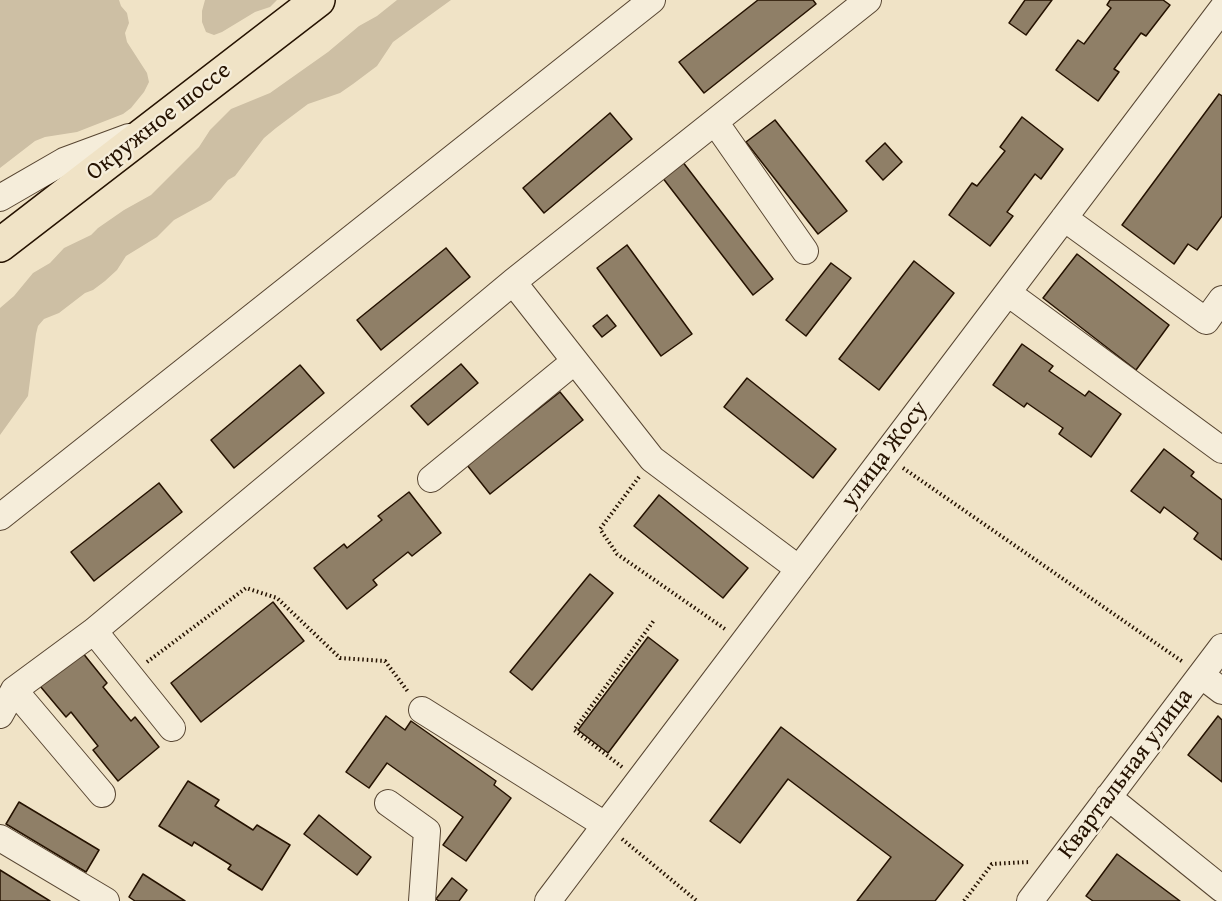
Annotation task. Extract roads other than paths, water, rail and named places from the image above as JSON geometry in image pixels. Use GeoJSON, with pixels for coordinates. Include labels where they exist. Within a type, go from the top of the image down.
{"type":"FeatureCollection","features":[{"type":"Feature","properties":{"kind":"main road","name":"Окружное шоссе"},"geometry":{"type":"LineString","coordinates":[[0,245],[318,0]]}},
{"type":"Feature","properties":{"kind":"street"},"geometry":{"type":"LineString","coordinates":[[0,517],[652,0]]}},
{"type":"Feature","properties":{"kind":"street"},"geometry":{"type":"LineString","coordinates":[[0,715],[14,690],[94,631],[513,282],[868,0]]}},
{"type":"Feature","properties":{"kind":"street","name":"улица Жосу"},"geometry":{"type":"LineString","coordinates":[[548,901],[1222,9]]}},
{"type":"Feature","properties":{"kind":"street"},"geometry":{"type":"LineString","coordinates":[[715,122],[805,251]]}},
{"type":"Feature","properties":{"kind":"street"},"geometry":{"type":"LineString","coordinates":[[0,198],[64,161],[148,130]]}},
{"type":"Feature","properties":{"kind":"street"},"geometry":{"type":"LineString","coordinates":[[1064,218],[1206,321],[1222,299]]}},
{"type":"Feature","properties":{"kind":"street"},"geometry":{"type":"LineString","coordinates":[[513,282],[651,459],[799,569]]}},
{"type":"Feature","properties":{"kind":"street"},"geometry":{"type":"LineString","coordinates":[[1008,293],[1222,450]]}},
{"type":"Feature","properties":{"kind":"street"},"geometry":{"type":"LineString","coordinates":[[431,479],[575,362]]}},
{"type":"Feature","properties":{"kind":"street"},"geometry":{"type":"LineString","coordinates":[[94,631],[171,728]]}},
{"type":"Feature","properties":{"kind":"street","name":"Квартальная улица"},"geometry":{"type":"LineString","coordinates":[[1030,901],[1222,647]]}},
{"type":"Feature","properties":{"kind":"street"},"geometry":{"type":"LineString","coordinates":[[1201,675],[1222,691]]}},
{"type":"Feature","properties":{"kind":"street"},"geometry":{"type":"LineString","coordinates":[[14,690],[102,794]]}},
{"type":"Feature","properties":{"kind":"street"},"geometry":{"type":"LineString","coordinates":[[422,710],[605,825]]}},
{"type":"Feature","properties":{"kind":"street"},"geometry":{"type":"LineString","coordinates":[[1108,797],[1222,888]]}},
{"type":"Feature","properties":{"kind":"street"},"geometry":{"type":"LineString","coordinates":[[388,803],[427,831],[422,901]]}},
{"type":"Feature","properties":{"kind":"street"},"geometry":{"type":"LineString","coordinates":[[0,838],[106,901]]}}]}
